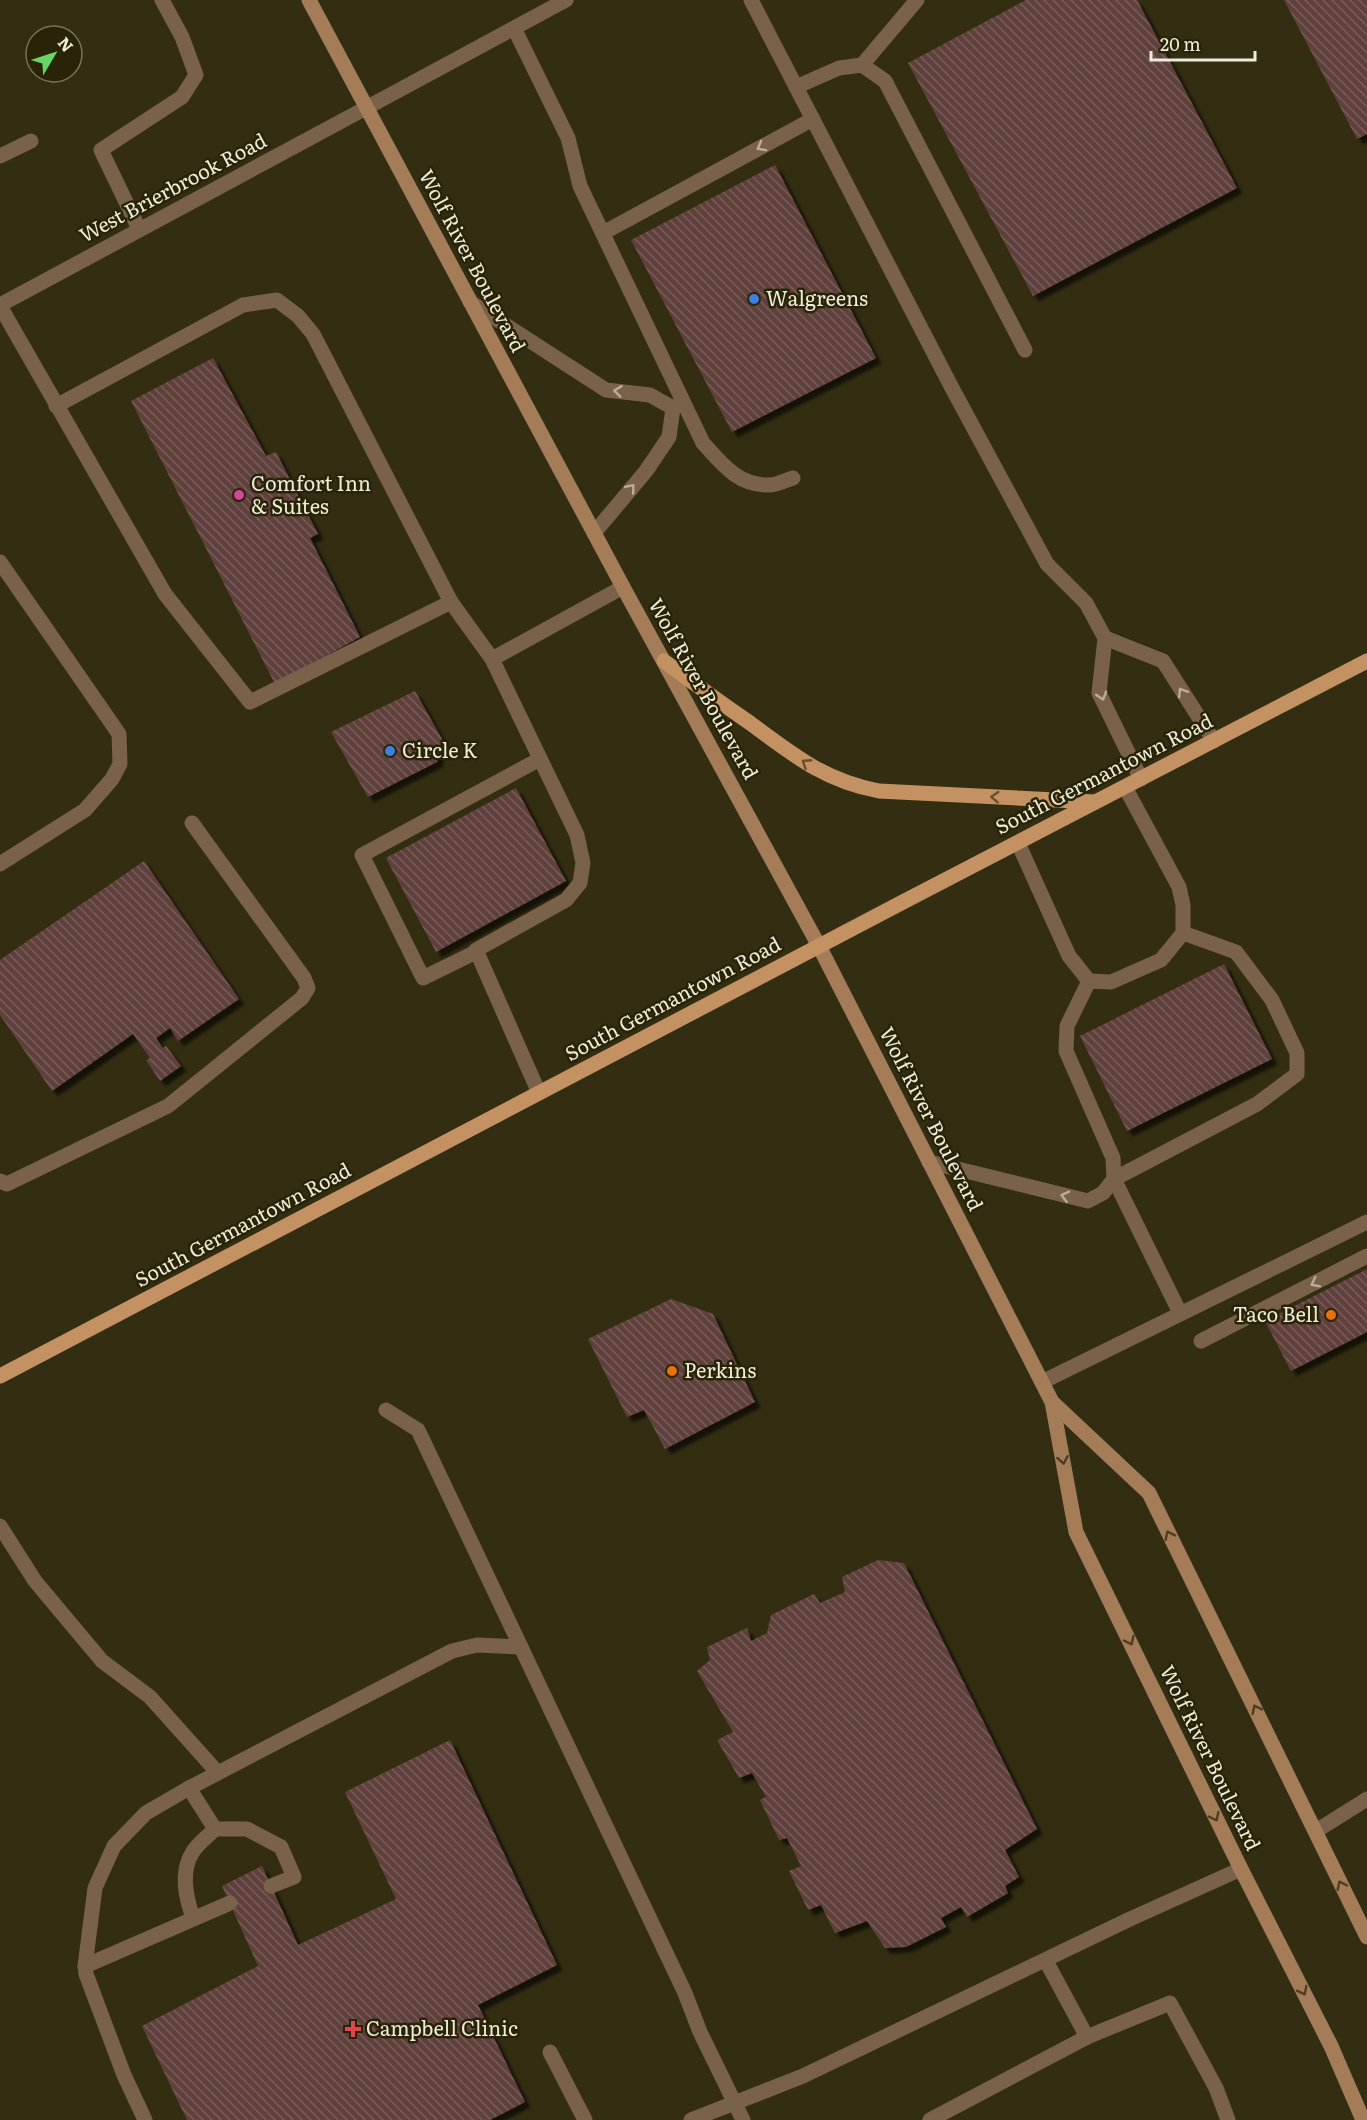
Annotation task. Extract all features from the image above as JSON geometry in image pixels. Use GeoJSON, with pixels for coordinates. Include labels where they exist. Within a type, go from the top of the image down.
{"type":"FeatureCollection","features":[{"type":"Feature","properties":{"kind":"main road","name":"Wolf River Boulevard"},"geometry":{"type":"LineString","coordinates":[[309,0],[623,587],[819,946],[1052,1402],[1076,1532],[1241,1869],[1331,2046],[1363,2120]]}},
{"type":"Feature","properties":{"kind":"main road"},"geometry":{"type":"LineString","coordinates":[[664,661],[792,754],[820,772],[848,784],[879,791],[1095,802]]}},
{"type":"Feature","properties":{"kind":"main road","name":"South Germantown Road"},"geometry":{"type":"LineString","coordinates":[[0,1376],[819,946],[1367,662]]}},
{"type":"Feature","properties":{"kind":"main road","name":"Wolf River Boulevard"},"geometry":{"type":"LineString","coordinates":[[1052,1402],[1149,1493],[1367,1937]]}},
{"type":"Feature","properties":{"kind":"street"},"geometry":{"type":"LineString","coordinates":[[140,229],[101,150],[182,97],[196,75],[182,37],[162,0]]}},
{"type":"Feature","properties":{"kind":"street","name":"West Brierbrook Road"},"geometry":{"type":"LineString","coordinates":[[0,306],[566,0]]}},
{"type":"Feature","properties":{"kind":"street"},"geometry":{"type":"LineString","coordinates":[[751,0],[952,388],[1047,564],[1086,603],[1105,638],[1099,693],[1141,779]]}},
{"type":"Feature","properties":{"kind":"street"},"geometry":{"type":"LineString","coordinates":[[862,65],[917,0]]}},
{"type":"Feature","properties":{"kind":"street"},"geometry":{"type":"LineString","coordinates":[[514,28],[568,138],[580,186],[678,405],[703,443],[732,475],[751,483],[771,485],[793,478]]}},
{"type":"Feature","properties":{"kind":"street"},"geometry":{"type":"LineString","coordinates":[[796,87],[839,68],[862,65],[885,81],[1025,350]]}},
{"type":"Feature","properties":{"kind":"street"},"geometry":{"type":"LineString","coordinates":[[603,233],[813,119]]}},
{"type":"Feature","properties":{"kind":"street"},"geometry":{"type":"LineString","coordinates":[[0,156],[32,141]]}},
{"type":"Feature","properties":{"kind":"street"},"geometry":{"type":"LineString","coordinates":[[56,406],[243,306],[277,300],[298,316],[313,334],[451,602],[492,659],[577,835],[583,863],[580,883],[566,900],[476,952],[423,978],[363,855],[540,759]]}},
{"type":"Feature","properties":{"kind":"street"},"geometry":{"type":"LineString","coordinates":[[470,302],[606,390],[650,395],[678,405]]}},
{"type":"Feature","properties":{"kind":"street"},"geometry":{"type":"LineString","coordinates":[[0,306],[165,594],[250,702],[451,602]]}},
{"type":"Feature","properties":{"kind":"street"},"geometry":{"type":"LineString","coordinates":[[594,533],[646,471],[669,436],[678,405]]}},
{"type":"Feature","properties":{"kind":"street"},"geometry":{"type":"LineString","coordinates":[[0,562],[119,734],[120,764],[112,779],[85,810],[0,864]]}},
{"type":"Feature","properties":{"kind":"street"},"geometry":{"type":"LineString","coordinates":[[492,659],[623,587]]}},
{"type":"Feature","properties":{"kind":"street"},"geometry":{"type":"LineString","coordinates":[[1105,638],[1163,661],[1214,741]]}},
{"type":"Feature","properties":{"kind":"street"},"geometry":{"type":"LineString","coordinates":[[1018,843],[1069,957],[1089,981],[1111,982],[1161,960],[1183,933],[1183,905],[1179,887],[1125,787]]}},
{"type":"Feature","properties":{"kind":"street"},"geometry":{"type":"LineString","coordinates":[[0,1181],[7,1184],[168,1106],[302,998],[308,988],[304,978],[192,823]]}},
{"type":"Feature","properties":{"kind":"street"},"geometry":{"type":"LineString","coordinates":[[929,1161],[1088,1201],[1103,1193],[1114,1179],[1257,1104],[1297,1074],[1298,1053],[1272,1000],[1236,952],[1183,933]]}},
{"type":"Feature","properties":{"kind":"street"},"geometry":{"type":"LineString","coordinates":[[476,952],[539,1093]]}},
{"type":"Feature","properties":{"kind":"street"},"geometry":{"type":"LineString","coordinates":[[1089,981],[1067,1026],[1066,1051],[1113,1158],[1114,1179],[1180,1313]]}},
{"type":"Feature","properties":{"kind":"street"},"geometry":{"type":"LineString","coordinates":[[1042,1382],[1367,1222]]}},
{"type":"Feature","properties":{"kind":"street"},"geometry":{"type":"LineString","coordinates":[[1201,1341],[1367,1256]]}},
{"type":"Feature","properties":{"kind":"street"},"geometry":{"type":"LineString","coordinates":[[386,1410],[418,1430],[743,2120]]}},
{"type":"Feature","properties":{"kind":"street"},"geometry":{"type":"LineString","coordinates":[[0,1526],[35,1581],[102,1661],[150,1697],[218,1773]]}},
{"type":"Feature","properties":{"kind":"street"},"geometry":{"type":"LineString","coordinates":[[145,2120],[121,2068],[85,1966],[95,1888],[114,1846],[146,1813],[189,1788],[452,1652],[477,1645],[521,1647]]}},
{"type":"Feature","properties":{"kind":"street"},"geometry":{"type":"LineString","coordinates":[[189,1788],[215,1829]]}},
{"type":"Feature","properties":{"kind":"street"},"geometry":{"type":"LineString","coordinates":[[1316,1831],[1367,1799]]}},
{"type":"Feature","properties":{"kind":"street"},"geometry":{"type":"LineString","coordinates":[[193,1918],[188,1905],[185,1871],[192,1852],[215,1829],[247,1829],[281,1847],[294,1877],[271,1886]]}},
{"type":"Feature","properties":{"kind":"street"},"geometry":{"type":"LineString","coordinates":[[692,2120],[803,2076],[1130,1919],[1241,1869]]}},
{"type":"Feature","properties":{"kind":"street"},"geometry":{"type":"LineString","coordinates":[[85,1966],[230,1903]]}},
{"type":"Feature","properties":{"kind":"street"},"geometry":{"type":"LineString","coordinates":[[1046,1961],[1086,2037]]}},
{"type":"Feature","properties":{"kind":"street"},"geometry":{"type":"LineString","coordinates":[[930,2120],[1086,2037],[1170,2003],[1216,2088],[1228,2120]]}},
{"type":"Feature","properties":{"kind":"street"},"geometry":{"type":"LineString","coordinates":[[550,2052],[585,2120]]}},
{"type":"Feature","properties":{"kind":"building"},"geometry":{"type":"Polygon","coordinates":[[[1026,0],[1137,0],[1237,188],[1033,296],[908,63],[1026,0]]]}},
{"type":"Feature","properties":{"kind":"building"},"geometry":{"type":"Polygon","coordinates":[[[1284,0],[1367,0],[1367,134],[1357,139],[1284,0]]]}},
{"type":"Feature","properties":{"kind":"building","name":"Walgreens"},"geometry":{"type":"Polygon","coordinates":[[[775,165],[876,358],[732,432],[631,240],[775,165]]]}},
{"type":"Feature","properties":{"kind":"building","name":"Comfort Inn & Suites"},"geometry":{"type":"Polygon","coordinates":[[[213,358],[266,456],[276,452],[318,534],[310,538],[360,637],[275,684],[131,401],[213,358]]]}},
{"type":"Feature","properties":{"kind":"building","name":"Circle K"},"geometry":{"type":"Polygon","coordinates":[[[415,691],[442,739],[437,762],[368,797],[331,732],[415,691]]]}},
{"type":"Feature","properties":{"kind":"building","name":"Circle K"},"geometry":{"type":"Polygon","coordinates":[[[516,788],[566,881],[436,952],[386,858],[516,788]]]}},
{"type":"Feature","properties":{"kind":"building"},"geometry":{"type":"Polygon","coordinates":[[[144,861],[239,999],[178,1041],[170,1028],[156,1038],[163,1048],[166,1046],[181,1066],[160,1081],[146,1060],[150,1058],[133,1034],[52,1091],[0,1015],[0,960],[144,861]]]}},
{"type":"Feature","properties":{"kind":"building"},"geometry":{"type":"Polygon","coordinates":[[[1224,964],[1272,1059],[1127,1131],[1080,1036],[1224,964]]]}},
{"type":"Feature","properties":{"kind":"building"},"geometry":{"type":"Polygon","coordinates":[[[1367,1269],[1367,1332],[1291,1371],[1265,1321],[1367,1269]]]}},
{"type":"Feature","properties":{"kind":"building","name":"Perkins"},"geometry":{"type":"Polygon","coordinates":[[[671,1299],[713,1314],[755,1402],[665,1449],[644,1410],[627,1417],[588,1339],[671,1299]]]}},
{"type":"Feature","properties":{"kind":"building"},"geometry":{"type":"Polygon","coordinates":[[[878,1560],[904,1563],[1037,1829],[1005,1850],[1019,1877],[1005,1886],[1008,1893],[967,1917],[961,1907],[941,1918],[946,1927],[906,1947],[885,1948],[867,1921],[835,1933],[821,1905],[808,1910],[789,1871],[801,1866],[787,1838],[779,1840],[760,1800],[766,1797],[752,1773],[739,1778],[717,1740],[733,1732],[697,1671],[710,1660],[707,1647],[747,1628],[751,1641],[767,1633],[771,1615],[814,1594],[820,1603],[845,1592],[842,1577],[878,1560]]]}},
{"type":"Feature","properties":{"kind":"building"},"geometry":{"type":"Polygon","coordinates":[[[450,1740],[557,1965],[478,2005],[525,2102],[490,2120],[187,2120],[142,2026],[258,1966],[222,1886],[262,1866],[298,1945],[396,1899],[345,1792],[450,1740]]]}},
{"type":"Feature","properties":{"kind":"place","name":"Walgreens"},"geometry":{"type":"Point","coordinates":[754,299]}},
{"type":"Feature","properties":{"kind":"place","name":"Comfort Inn & Suites"},"geometry":{"type":"Point","coordinates":[239,495]}},
{"type":"Feature","properties":{"kind":"place","name":"Circle K"},"geometry":{"type":"Point","coordinates":[390,751]}},
{"type":"Feature","properties":{"kind":"place","name":"Taco Bell"},"geometry":{"type":"Point","coordinates":[1331,1315]}},
{"type":"Feature","properties":{"kind":"place","name":"Perkins"},"geometry":{"type":"Point","coordinates":[672,1371]}},
{"type":"Feature","properties":{"kind":"place","name":"Campbell Clinic"},"geometry":{"type":"Point","coordinates":[353,2029]}}]}
